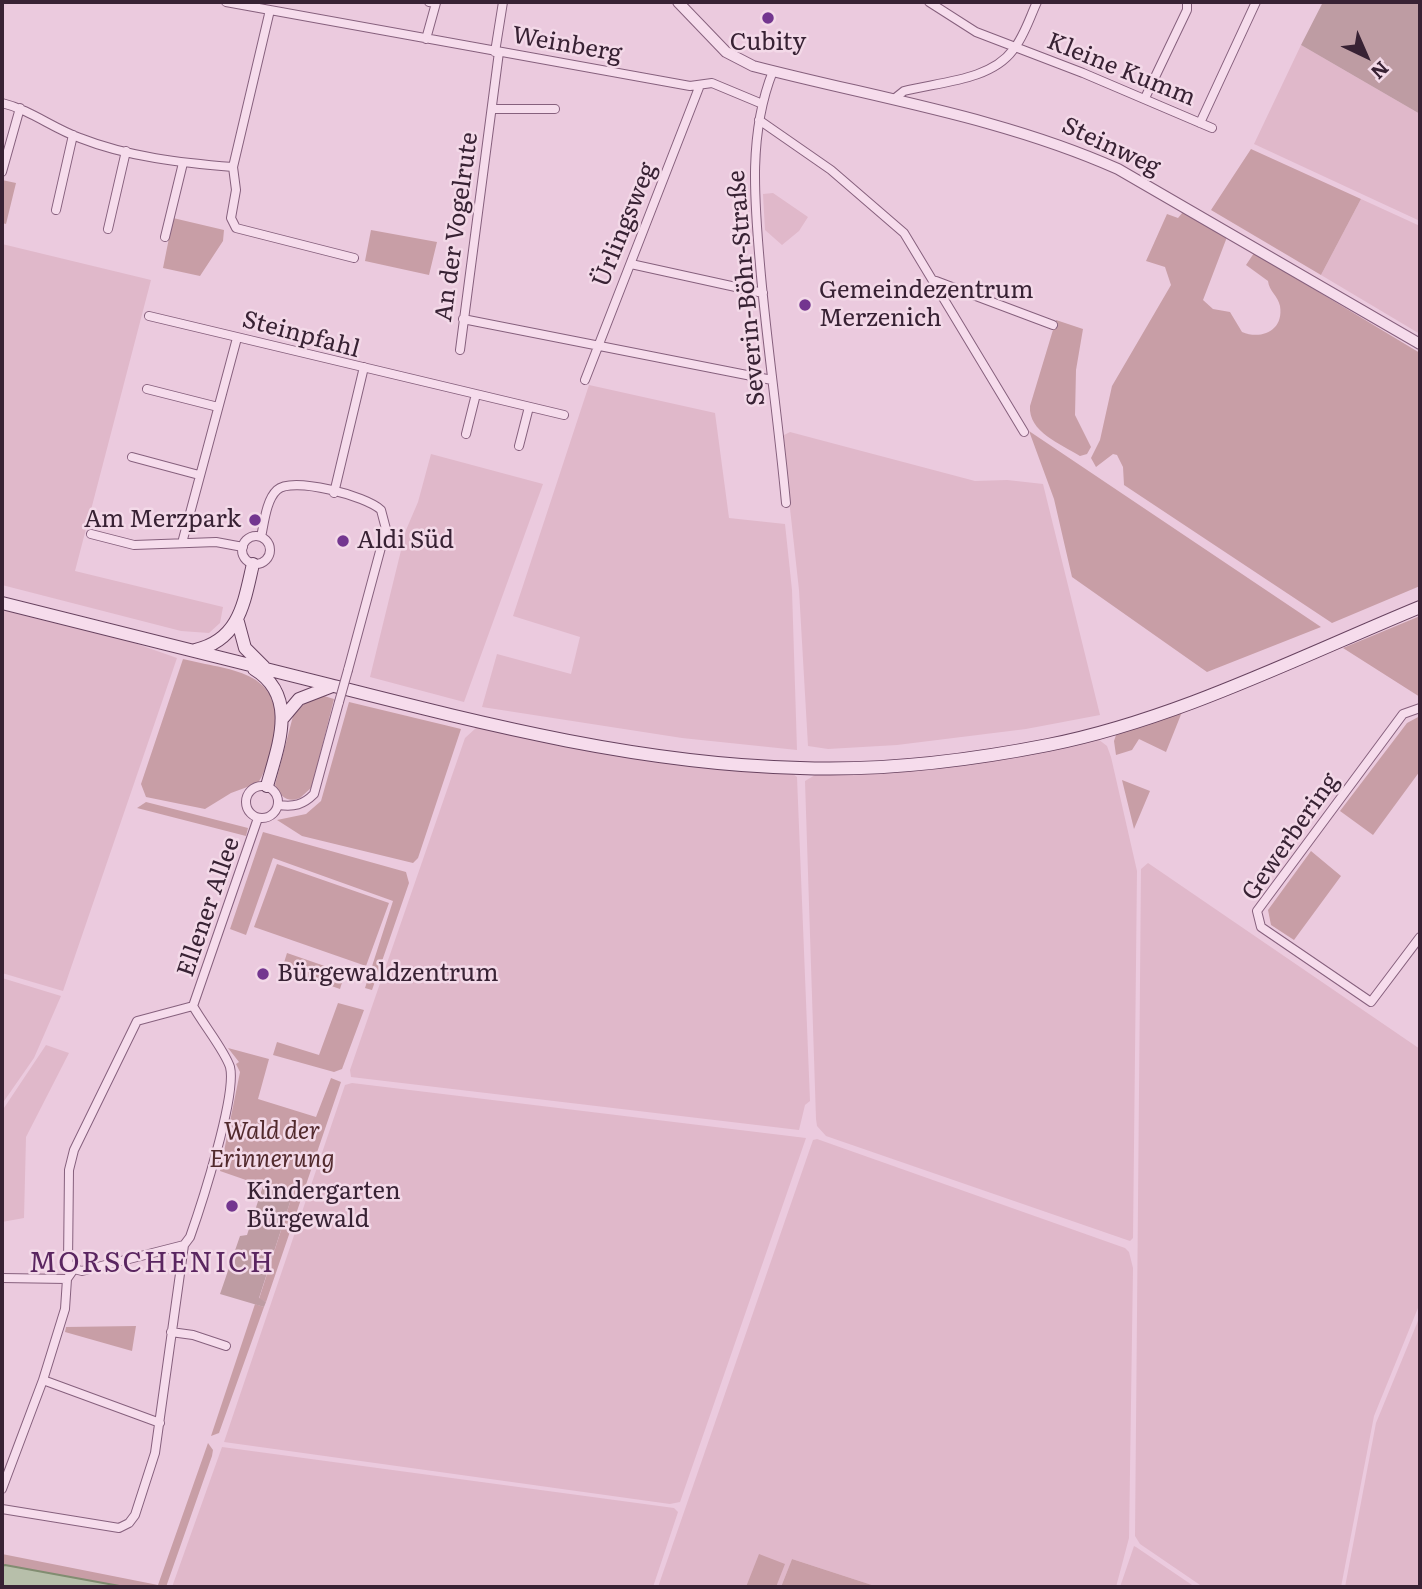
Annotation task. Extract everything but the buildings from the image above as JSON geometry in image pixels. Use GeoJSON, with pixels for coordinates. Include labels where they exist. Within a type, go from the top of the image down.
{"type":"FeatureCollection","features":[{"type":"Feature","properties":{"kind":"main road"},"geometry":{"type":"LineString","coordinates":[[253,564],[238,622],[240,635],[250,657],[270,671]]}},
{"type":"Feature","properties":{"kind":"main road"},"geometry":{"type":"LineString","coordinates":[[2,603],[469,720],[620,750],[707,762],[801,768],[883,766],[958,759],[1051,744],[1147,717],[1420,607]]}},
{"type":"Feature","properties":{"kind":"main road"},"geometry":{"type":"LineString","coordinates":[[192,650],[219,642],[238,622]]}},
{"type":"Feature","properties":{"kind":"main road"},"geometry":{"type":"LineString","coordinates":[[248,665],[271,683],[283,706],[283,719],[267,786]]}},
{"type":"Feature","properties":{"kind":"main road"},"geometry":{"type":"LineString","coordinates":[[283,719],[299,699],[334,686]]}},
{"type":"Feature","properties":{"kind":"street","name":"Weinberg"},"geometry":{"type":"LineString","coordinates":[[226,2],[690,86],[712,83],[760,103]]}},
{"type":"Feature","properties":{"kind":"street"},"geometry":{"type":"LineString","coordinates":[[426,39],[436,4],[429,2]]}},
{"type":"Feature","properties":{"kind":"street","name":"An der Vogelrute"},"geometry":{"type":"LineString","coordinates":[[460,350],[492,109],[503,2]]}},
{"type":"Feature","properties":{"kind":"street","name":"Steinweg"},"geometry":{"type":"LineString","coordinates":[[678,2],[726,52],[753,66],[1022,132],[1118,169],[1420,344]]}},
{"type":"Feature","properties":{"kind":"street","name":"Kleine Kumm"},"geometry":{"type":"LineString","coordinates":[[929,2],[976,32],[1145,98],[1212,128]]}},
{"type":"Feature","properties":{"kind":"street"},"geometry":{"type":"LineString","coordinates":[[894,99],[904,92],[979,73],[1002,61],[1015,48],[1037,2]]}},
{"type":"Feature","properties":{"kind":"street"},"geometry":{"type":"LineString","coordinates":[[1145,98],[1187,10],[1187,2]]}},
{"type":"Feature","properties":{"kind":"street"},"geometry":{"type":"LineString","coordinates":[[1200,123],[1256,2]]}},
{"type":"Feature","properties":{"kind":"street"},"geometry":{"type":"LineString","coordinates":[[270,10],[233,167],[236,190],[231,218],[236,228],[354,258]]}},
{"type":"Feature","properties":{"kind":"street","name":"Severin-Böhr-Straße"},"geometry":{"type":"LineString","coordinates":[[772,71],[760,103],[755,173],[762,293],[786,503]]}},
{"type":"Feature","properties":{"kind":"street","name":"Ürlingsweg"},"geometry":{"type":"LineString","coordinates":[[585,380],[700,85]]}},
{"type":"Feature","properties":{"kind":"street"},"geometry":{"type":"LineString","coordinates":[[2,103],[20,108],[73,135],[126,151],[183,163],[233,167]]}},
{"type":"Feature","properties":{"kind":"street"},"geometry":{"type":"LineString","coordinates":[[2,172],[20,108]]}},
{"type":"Feature","properties":{"kind":"street","name":"An der Vogelrute"},"geometry":{"type":"LineString","coordinates":[[492,109],[555,109]]}},
{"type":"Feature","properties":{"kind":"street"},"geometry":{"type":"LineString","coordinates":[[759,120],[822,163],[897,225],[936,281],[1024,432]]}},
{"type":"Feature","properties":{"kind":"street"},"geometry":{"type":"LineString","coordinates":[[55,210],[73,135]]}},
{"type":"Feature","properties":{"kind":"street"},"geometry":{"type":"LineString","coordinates":[[107,229],[126,151]]}},
{"type":"Feature","properties":{"kind":"street"},"geometry":{"type":"LineString","coordinates":[[165,236],[183,163]]}},
{"type":"Feature","properties":{"kind":"street"},"geometry":{"type":"LineString","coordinates":[[631,264],[762,293]]}},
{"type":"Feature","properties":{"kind":"street"},"geometry":{"type":"LineString","coordinates":[[936,281],[1053,325]]}},
{"type":"Feature","properties":{"kind":"street","name":"Steinpfahl"},"geometry":{"type":"LineString","coordinates":[[149,316],[364,367],[334,493]]}},
{"type":"Feature","properties":{"kind":"street"},"geometry":{"type":"LineString","coordinates":[[463,319],[772,380]]}},
{"type":"Feature","properties":{"kind":"street"},"geometry":{"type":"LineString","coordinates":[[183,543],[237,338]]}},
{"type":"Feature","properties":{"kind":"street"},"geometry":{"type":"LineString","coordinates":[[364,367],[564,415]]}},
{"type":"Feature","properties":{"kind":"street"},"geometry":{"type":"LineString","coordinates":[[147,388],[218,407]]}},
{"type":"Feature","properties":{"kind":"street"},"geometry":{"type":"LineString","coordinates":[[466,433],[476,394]]}},
{"type":"Feature","properties":{"kind":"street"},"geometry":{"type":"LineString","coordinates":[[519,446],[529,407]]}},
{"type":"Feature","properties":{"kind":"street"},"geometry":{"type":"LineString","coordinates":[[132,457],[200,475]]}},
{"type":"Feature","properties":{"kind":"street"},"geometry":{"type":"LineString","coordinates":[[261,537],[272,497],[283,486],[302,484],[375,504],[384,516],[386,529],[314,794],[306,802],[294,806],[279,805]]}},
{"type":"Feature","properties":{"kind":"street"},"geometry":{"type":"LineString","coordinates":[[91,534],[134,545],[216,542],[243,547]]}},
{"type":"Feature","properties":{"kind":"street"},"geometry":{"type":"LineString","coordinates":[[252,537],[261,537],[270,545],[270,554],[265,561],[253,564],[244,556],[243,547],[252,537]]}},
{"type":"Feature","properties":{"kind":"street","name":"Gewerbering"},"geometry":{"type":"LineString","coordinates":[[1420,708],[1403,714],[1257,911],[1256,917],[1261,927],[1371,1002],[1420,937]]}},
{"type":"Feature","properties":{"kind":"street"},"geometry":{"type":"LineString","coordinates":[[267,786],[276,794],[279,805],[271,817],[258,818],[248,811],[247,798],[255,788],[267,786]]}},
{"type":"Feature","properties":{"kind":"street","name":"Ellener Allee"},"geometry":{"type":"LineString","coordinates":[[193,1006],[258,818]]}},
{"type":"Feature","properties":{"kind":"street"},"geometry":{"type":"LineString","coordinates":[[2,1508],[109,1527],[129,1524],[148,1476],[160,1423],[184,1245],[190,1237],[213,1166],[230,1075],[220,1048],[193,1006],[137,1021],[74,1150],[69,1170],[68,1263],[74,1269],[82,1270],[184,1245]]}},
{"type":"Feature","properties":{"kind":"street"},"geometry":{"type":"LineString","coordinates":[[2,1489],[43,1380],[65,1309],[66,1279],[74,1269]]}},
{"type":"Feature","properties":{"kind":"street"},"geometry":{"type":"LineString","coordinates":[[2,1278],[66,1279]]}},
{"type":"Feature","properties":{"kind":"street"},"geometry":{"type":"LineString","coordinates":[[171,1332],[193,1335],[226,1346]]}},
{"type":"Feature","properties":{"kind":"street"},"geometry":{"type":"LineString","coordinates":[[43,1380],[160,1423]]}},
{"type":"Feature","properties":{"kind":"shaded area"},"geometry":{"type":"Polygon","coordinates":[[[1323,2],[1420,2],[1420,114],[1301,45],[1323,2]]]}},
{"type":"Feature","properties":{"kind":"shaded area"},"geometry":{"type":"Polygon","coordinates":[[[1301,45],[1420,114],[1420,221],[1254,144],[1301,45]]]}},
{"type":"Feature","properties":{"kind":"shaded area"},"geometry":{"type":"Polygon","coordinates":[[[773,193],[808,217],[799,231],[782,245],[765,230],[763,194],[773,193]]]}},
{"type":"Feature","properties":{"kind":"shaded area"},"geometry":{"type":"Polygon","coordinates":[[[1361,199],[1420,226],[1420,334],[1321,275],[1361,199]]]}},
{"type":"Feature","properties":{"kind":"shaded area"},"geometry":{"type":"Polygon","coordinates":[[[2,244],[151,280],[75,571],[223,607],[220,623],[209,633],[181,631],[2,585],[2,244]]]}},
{"type":"Feature","properties":{"kind":"shaded area"},"geometry":{"type":"Polygon","coordinates":[[[589,385],[715,413],[729,518],[785,524],[792,590],[797,750],[682,738],[482,707],[497,654],[571,674],[580,637],[513,616],[589,385]]]}},
{"type":"Feature","properties":{"kind":"shaded area"},"geometry":{"type":"Polygon","coordinates":[[[790,432],[975,481],[1007,480],[1043,484],[1100,715],[1026,729],[897,745],[828,749],[808,746],[799,590],[782,436],[790,432]]]}},
{"type":"Feature","properties":{"kind":"shaded area"},"geometry":{"type":"Polygon","coordinates":[[[431,454],[543,484],[464,702],[370,677],[406,530],[418,502],[431,454]]]}},
{"type":"Feature","properties":{"kind":"shaded area"},"geometry":{"type":"Polygon","coordinates":[[[2,608],[120,638],[177,658],[63,991],[2,973],[2,608]]]}},
{"type":"Feature","properties":{"kind":"shaded area"},"geometry":{"type":"Polygon","coordinates":[[[477,727],[789,771],[797,777],[810,1101],[805,1105],[799,1130],[351,1077],[350,1070],[465,738],[477,727]]]}},
{"type":"Feature","properties":{"kind":"shaded area"},"geometry":{"type":"Polygon","coordinates":[[[1094,736],[1107,746],[1111,757],[1137,871],[1133,1238],[1130,1241],[826,1136],[817,1126],[816,1119],[805,781],[820,772],[1094,736]]]}},
{"type":"Feature","properties":{"kind":"shaded area"},"geometry":{"type":"Polygon","coordinates":[[[1148,863],[1420,1049],[1420,1303],[1374,1416],[1341,1587],[1203,1587],[1140,1544],[1135,1536],[1141,869],[1148,863]]]}},
{"type":"Feature","properties":{"kind":"shaded area"},"geometry":{"type":"Polygon","coordinates":[[[2,978],[61,996],[34,1058],[2,1104],[2,978]]]}},
{"type":"Feature","properties":{"kind":"shaded area"},"geometry":{"type":"Polygon","coordinates":[[[46,1045],[69,1053],[26,1137],[24,1218],[2,1222],[2,1111],[46,1045]]]}},
{"type":"Feature","properties":{"kind":"shaded area"},"geometry":{"type":"Polygon","coordinates":[[[352,1083],[806,1138],[680,1502],[670,1504],[224,1442],[345,1085],[352,1083]]]}},
{"type":"Feature","properties":{"kind":"shaded area"},"geometry":{"type":"Polygon","coordinates":[[[817,1139],[1125,1248],[1129,1252],[1133,1268],[1129,1538],[1116,1587],[878,1587],[792,1559],[781,1587],[658,1587],[813,1140],[817,1139]]]}},
{"type":"Feature","properties":{"kind":"shaded area"},"geometry":{"type":"Polygon","coordinates":[[[263,1186],[292,1196],[259,1298],[266,1302],[264,1307],[220,1294],[240,1236],[247,1235],[263,1186]]]}},
{"type":"Feature","properties":{"kind":"shaded area"},"geometry":{"type":"Polygon","coordinates":[[[1420,1316],[1420,1587],[1345,1587],[1376,1423],[1420,1316]]]}},
{"type":"Feature","properties":{"kind":"shaded area"},"geometry":{"type":"Polygon","coordinates":[[[222,1447],[674,1508],[678,1512],[653,1587],[172,1587],[222,1447]]]}},
{"type":"Feature","properties":{"kind":"shaded area"},"geometry":{"type":"Polygon","coordinates":[[[1134,1546],[1136,1547],[1195,1587],[1120,1587],[1134,1546]]]}},
{"type":"Feature","properties":{"kind":"shaded area"},"geometry":{"type":"Polygon","coordinates":[[[2,1566],[125,1587],[2,1587],[2,1566]]]}},
{"type":"Feature","properties":{"kind":"green space"},"geometry":{"type":"Polygon","coordinates":[[[1251,149],[1361,199],[1321,275],[1211,210],[1251,149]]]}},
{"type":"Feature","properties":{"kind":"green space"},"geometry":{"type":"Polygon","coordinates":[[[2,180],[16,183],[6,224],[2,223],[2,180]]]}},
{"type":"Feature","properties":{"kind":"green space"},"geometry":{"type":"Polygon","coordinates":[[[1183,212],[1227,237],[1203,300],[1213,309],[1230,312],[1242,332],[1257,335],[1270,331],[1275,327],[1280,315],[1279,302],[1268,281],[1246,265],[1254,253],[1420,353],[1420,586],[1332,623],[1124,485],[1123,467],[1117,455],[1113,454],[1096,467],[1091,458],[1100,440],[1112,386],[1171,285],[1165,267],[1146,261],[1167,214],[1178,218],[1183,212]]]}},
{"type":"Feature","properties":{"kind":"green space"},"geometry":{"type":"Polygon","coordinates":[[[173,218],[224,230],[223,241],[200,276],[163,268],[173,218]]]}},
{"type":"Feature","properties":{"kind":"green space"},"geometry":{"type":"Polygon","coordinates":[[[371,230],[437,242],[429,275],[365,261],[371,230]]]}},
{"type":"Feature","properties":{"kind":"green space"},"geometry":{"type":"Polygon","coordinates":[[[1056,320],[1083,329],[1076,370],[1075,415],[1091,447],[1087,454],[1080,456],[1047,436],[1034,423],[1031,415],[1030,406],[1056,320]]]}},
{"type":"Feature","properties":{"kind":"green space"},"geometry":{"type":"Polygon","coordinates":[[[1029,431],[1321,627],[1207,672],[1072,577],[1054,499],[1029,431]]]}},
{"type":"Feature","properties":{"kind":"green space"},"geometry":{"type":"Polygon","coordinates":[[[1420,616],[1420,697],[1343,648],[1420,616]]]}},
{"type":"Feature","properties":{"kind":"green space"},"geometry":{"type":"Polygon","coordinates":[[[183,659],[249,676],[261,684],[270,695],[275,711],[273,744],[258,783],[231,793],[205,809],[146,797],[141,784],[183,659]]]}},
{"type":"Feature","properties":{"kind":"green space"},"geometry":{"type":"Polygon","coordinates":[[[324,696],[334,699],[312,787],[300,798],[288,799],[279,793],[275,785],[293,716],[306,702],[324,696]]]}},
{"type":"Feature","properties":{"kind":"green space"},"geometry":{"type":"Polygon","coordinates":[[[349,702],[461,729],[418,858],[413,863],[302,836],[277,820],[306,814],[321,801],[349,702]]]}},
{"type":"Feature","properties":{"kind":"green space"},"geometry":{"type":"Polygon","coordinates":[[[1182,712],[1166,752],[1139,739],[1132,750],[1116,755],[1116,735],[1182,712]]]}},
{"type":"Feature","properties":{"kind":"green space"},"geometry":{"type":"Polygon","coordinates":[[[1420,716],[1420,771],[1373,835],[1340,811],[1407,723],[1420,716]]]}},
{"type":"Feature","properties":{"kind":"green space"},"geometry":{"type":"Polygon","coordinates":[[[1122,780],[1150,791],[1134,829],[1122,780]]]}},
{"type":"Feature","properties":{"kind":"green space"},"geometry":{"type":"Polygon","coordinates":[[[146,802],[248,828],[246,836],[137,808],[146,802]]]}},
{"type":"Feature","properties":{"kind":"green space"},"geometry":{"type":"Polygon","coordinates":[[[263,832],[406,872],[409,883],[372,990],[365,988],[393,901],[273,858],[246,935],[230,929],[263,832]]]}},
{"type":"Feature","properties":{"kind":"green space"},"geometry":{"type":"Polygon","coordinates":[[[1311,851],[1341,876],[1294,940],[1271,925],[1268,910],[1311,851]]]}},
{"type":"Feature","properties":{"kind":"green space"},"geometry":{"type":"Polygon","coordinates":[[[277,864],[389,903],[366,966],[254,927],[277,864]]]}},
{"type":"Feature","properties":{"kind":"green space"},"geometry":{"type":"Polygon","coordinates":[[[287,953],[345,973],[340,989],[282,969],[287,953]]]}},
{"type":"Feature","properties":{"kind":"green space"},"geometry":{"type":"Polygon","coordinates":[[[338,1003],[364,1010],[342,1069],[334,1072],[273,1055],[277,1042],[319,1055],[338,1003]]]}},
{"type":"Feature","properties":{"kind":"green space","name":"Wald der Erinnerung"},"geometry":{"type":"Polygon","coordinates":[[[228,1048],[269,1059],[258,1099],[316,1117],[331,1078],[341,1082],[266,1302],[259,1299],[292,1196],[220,1171],[240,1072],[236,1064],[239,1062],[228,1048]]]}},
{"type":"Feature","properties":{"kind":"green space"},"geometry":{"type":"Polygon","coordinates":[[[255,1304],[264,1307],[219,1433],[211,1436],[255,1304]]]}},
{"type":"Feature","properties":{"kind":"green space"},"geometry":{"type":"Polygon","coordinates":[[[136,1326],[132,1351],[65,1332],[66,1327],[136,1326]]]}},
{"type":"Feature","properties":{"kind":"green space"},"geometry":{"type":"Polygon","coordinates":[[[208,1443],[213,1450],[212,1456],[166,1587],[2,1587],[2,1554],[158,1585],[208,1443]]]}},
{"type":"Feature","properties":{"kind":"green space"},"geometry":{"type":"Polygon","coordinates":[[[759,1554],[785,1564],[776,1587],[746,1587],[759,1554]]]}},
{"type":"Feature","properties":{"kind":"green space"},"geometry":{"type":"Polygon","coordinates":[[[792,1559],[878,1587],[781,1587],[792,1559]]]}},
{"type":"Feature","properties":{"kind":"place","name":"Cubity"},"geometry":{"type":"Point","coordinates":[768,18]}},
{"type":"Feature","properties":{"kind":"place","name":"Gemeindezentrum Merzenich"},"geometry":{"type":"Point","coordinates":[805,305]}},
{"type":"Feature","properties":{"kind":"place","name":"Am Merzpark"},"geometry":{"type":"Point","coordinates":[255,520]}},
{"type":"Feature","properties":{"kind":"place","name":"Aldi Süd"},"geometry":{"type":"Point","coordinates":[343,541]}},
{"type":"Feature","properties":{"kind":"place","name":"Bürgewaldzentrum"},"geometry":{"type":"Point","coordinates":[263,974]}},
{"type":"Feature","properties":{"kind":"place","name":"Kindergarten Bürgewald"},"geometry":{"type":"Point","coordinates":[232,1206]}},
{"type":"Feature","properties":{"kind":"district","name":"MORSCHENICH"},"geometry":{"type":"Point","coordinates":[152,1264]}}]}
